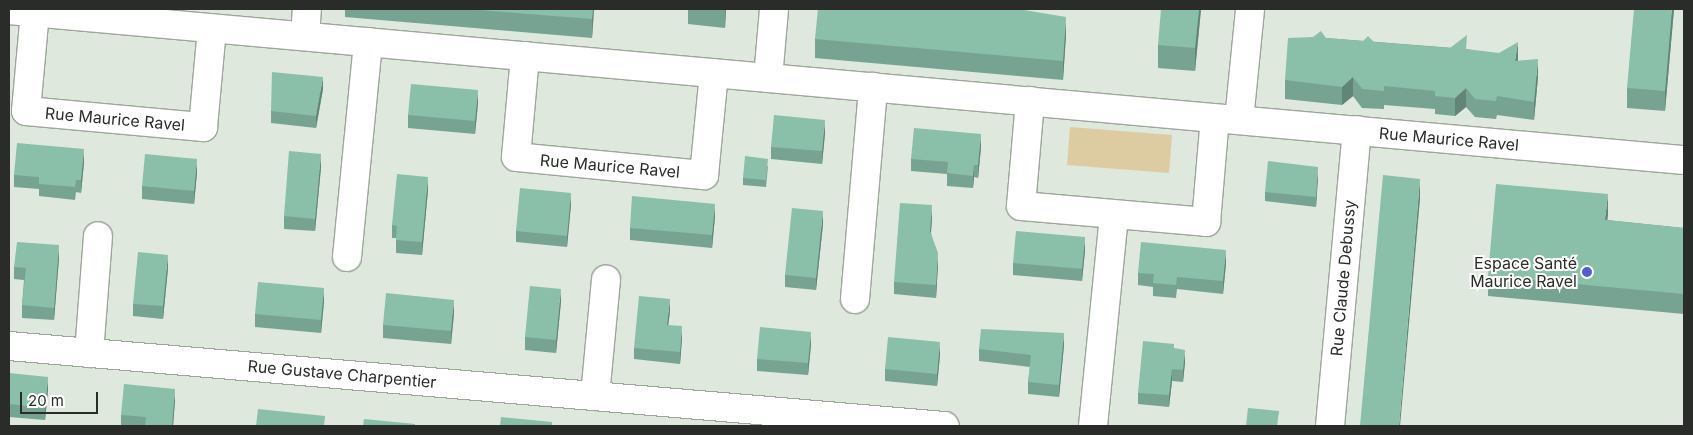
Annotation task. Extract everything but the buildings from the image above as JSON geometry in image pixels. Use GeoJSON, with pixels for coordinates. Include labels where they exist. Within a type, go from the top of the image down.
{"type":"FeatureCollection","features":[{"type":"Feature","properties":{"kind":"street"},"geometry":{"type":"LineString","coordinates":[[304,36],[307,9]]}},
{"type":"Feature","properties":{"kind":"street"},"geometry":{"type":"LineString","coordinates":[[768,78],[774,9]]}},
{"type":"Feature","properties":{"kind":"street"},"geometry":{"type":"LineString","coordinates":[[1030,101],[1021,206],[1206,222],[1250,9]]}},
{"type":"Feature","properties":{"kind":"street","name":"Rue Maurice Ravel"},"geometry":{"type":"LineString","coordinates":[[212,28],[203,127],[26,111],[22,11],[186,17],[212,28],[1684,160]]}},
{"type":"Feature","properties":{"kind":"street"},"geometry":{"type":"LineString","coordinates":[[347,257],[368,42]]}},
{"type":"Feature","properties":{"kind":"street","name":"Rue Maurice Ravel"},"geometry":{"type":"LineString","coordinates":[[525,56],[516,158],[704,175],[714,73]]}},
{"type":"Feature","properties":{"kind":"street"},"geometry":{"type":"LineString","coordinates":[[856,299],[873,87]]}},
{"type":"Feature","properties":{"kind":"street","name":"Rue Claude Debussy"},"geometry":{"type":"LineString","coordinates":[[1330,426],[1357,130]]}},
{"type":"Feature","properties":{"kind":"street"},"geometry":{"type":"LineString","coordinates":[[1093,426],[1114,215]]}},
{"type":"Feature","properties":{"kind":"street"},"geometry":{"type":"LineString","coordinates":[[89,352],[98,236]]}},
{"type":"Feature","properties":{"kind":"street"},"geometry":{"type":"LineString","coordinates":[[595,396],[606,280]]}},
{"type":"Feature","properties":{"kind":"street","name":"Rue Gustave Charpentier"},"geometry":{"type":"LineString","coordinates":[[9,346],[945,426]]}},
{"type":"Feature","properties":{"kind":"shaded area"},"geometry":{"type":"Polygon","coordinates":[[[1070,127],[1172,135],[1169,173],[1067,165],[1070,127]]]}},
{"type":"Feature","properties":{"kind":"place","name":"Espace Santé Maurice Ravel"},"geometry":{"type":"Point","coordinates":[1587,272]}}]}
